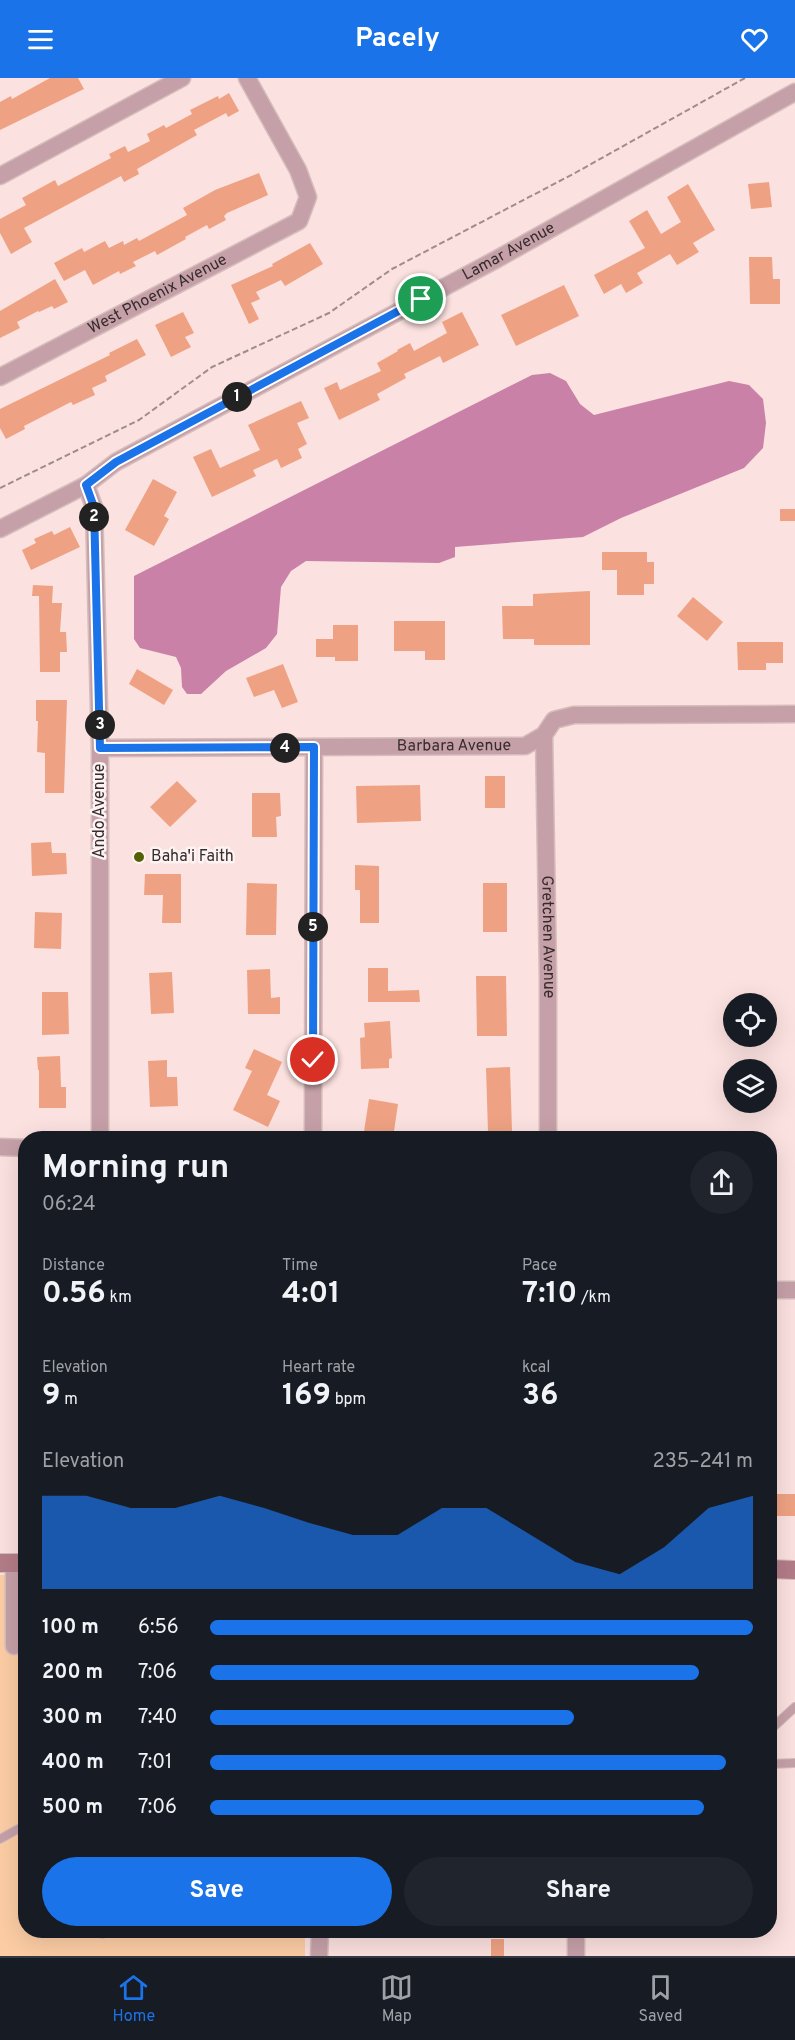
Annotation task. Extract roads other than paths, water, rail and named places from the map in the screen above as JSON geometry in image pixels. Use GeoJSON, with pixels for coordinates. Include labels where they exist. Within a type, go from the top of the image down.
{"type":"FeatureCollection","features":[{"type":"Feature","properties":{"kind":"main road"},"geometry":{"type":"LineString","coordinates":[[777,1569],[795,1570]]}},
{"type":"Feature","properties":{"kind":"street"},"geometry":{"type":"LineString","coordinates":[[0,177],[182,78]]}},
{"type":"Feature","properties":{"kind":"street","name":"West Phoenix Avenue"},"geometry":{"type":"LineString","coordinates":[[0,377],[299,221],[308,197],[298,170],[247,78]]}},
{"type":"Feature","properties":{"kind":"street","name":"Lamar Avenue"},"geometry":{"type":"LineString","coordinates":[[0,529],[86,485],[116,462],[497,259],[795,92]]}},
{"type":"Feature","properties":{"kind":"street","name":"Ando Avenue"},"geometry":{"type":"LineString","coordinates":[[86,485],[94,507],[100,748],[100,1131]]}},
{"type":"Feature","properties":{"kind":"street","name":"Barbara Avenue"},"geometry":{"type":"LineString","coordinates":[[100,748],[525,746],[544,735],[554,720],[574,715],[795,714]]}},
{"type":"Feature","properties":{"kind":"street","name":"Gretchen Avenue"},"geometry":{"type":"LineString","coordinates":[[544,735],[548,1131]]}},
{"type":"Feature","properties":{"kind":"street"},"geometry":{"type":"LineString","coordinates":[[313,1131],[314,747]]}},
{"type":"Feature","properties":{"kind":"street"},"geometry":{"type":"LineString","coordinates":[[0,1148],[18,1148]]}},
{"type":"Feature","properties":{"kind":"street"},"geometry":{"type":"LineString","coordinates":[[777,1290],[795,1290]]}},
{"type":"Feature","properties":{"kind":"street"},"geometry":{"type":"LineString","coordinates":[[13,1563],[14,1646]]}},
{"type":"Feature","properties":{"kind":"street"},"geometry":{"type":"LineString","coordinates":[[320,1938],[320,1956]]}},
{"type":"Feature","properties":{"kind":"street"},"geometry":{"type":"LineString","coordinates":[[576,1938],[576,1956]]}},
{"type":"Feature","properties":{"kind":"lane"},"geometry":{"type":"LineString","coordinates":[[777,1724],[795,1707]]}},
{"type":"Feature","properties":{"kind":"lane"},"geometry":{"type":"LineString","coordinates":[[777,1764],[795,1763]]}},
{"type":"Feature","properties":{"kind":"lane"},"geometry":{"type":"LineString","coordinates":[[0,1839],[18,1829]]}},
{"type":"Feature","properties":{"kind":"place","name":"Baha'i Faith"},"geometry":{"type":"Point","coordinates":[139,857]}}]}
